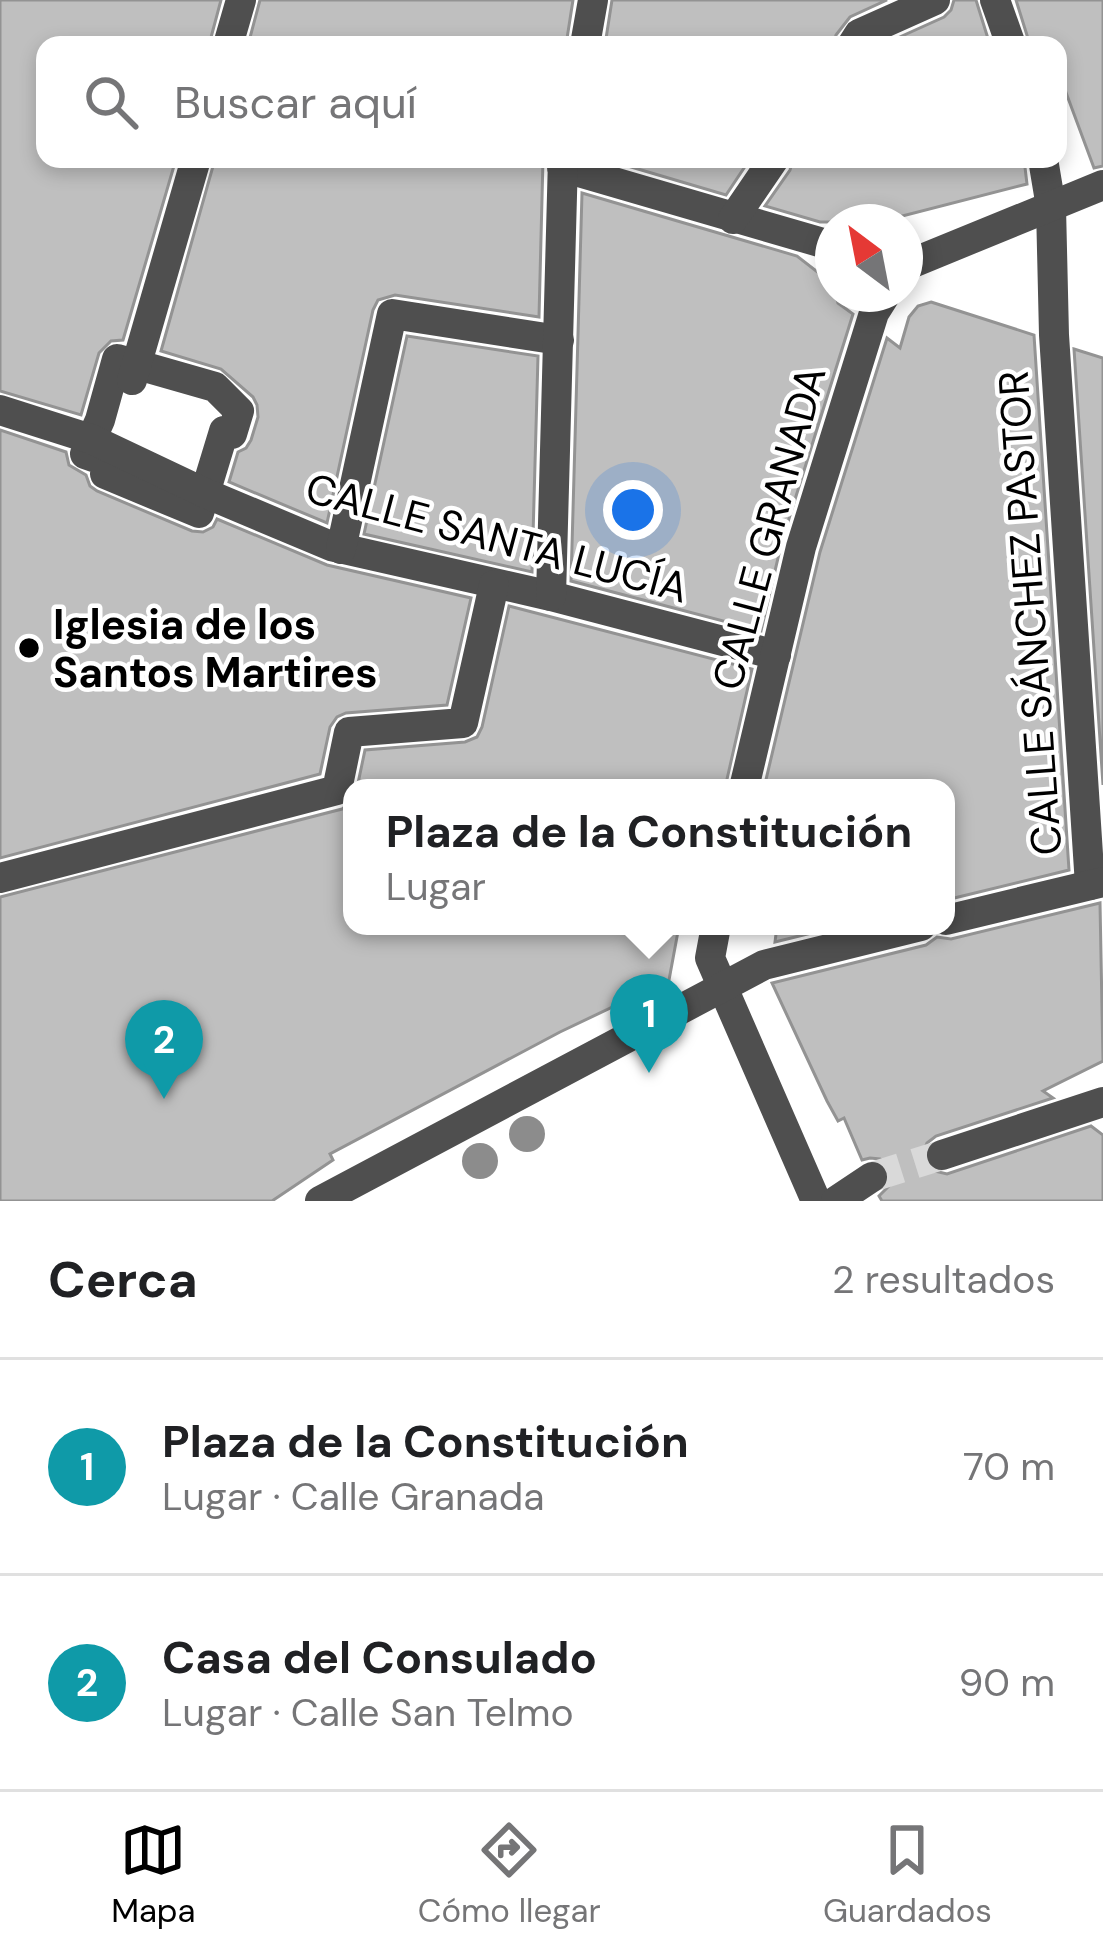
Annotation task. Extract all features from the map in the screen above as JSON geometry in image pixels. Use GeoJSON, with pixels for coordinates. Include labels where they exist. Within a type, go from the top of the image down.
{"type":"FeatureCollection","features":[{"type":"Feature","properties":{"kind":"street"},"geometry":{"type":"LineString","coordinates":[[231,36],[241,0]]}},
{"type":"Feature","properties":{"kind":"street"},"geometry":{"type":"LineString","coordinates":[[587,36],[593,0]]}},
{"type":"Feature","properties":{"kind":"street"},"geometry":{"type":"LineString","coordinates":[[858,36],[935,0]]}},
{"type":"Feature","properties":{"kind":"street"},"geometry":{"type":"LineString","coordinates":[[995,0],[1008,36]]}},
{"type":"Feature","properties":{"kind":"street"},"geometry":{"type":"LineString","coordinates":[[101,444],[137,364],[193,168]]}},
{"type":"Feature","properties":{"kind":"street"},"geometry":{"type":"LineString","coordinates":[[551,596],[562,168]]}},
{"type":"Feature","properties":{"kind":"street"},"geometry":{"type":"LineString","coordinates":[[577,168],[815,241]]}},
{"type":"Feature","properties":{"kind":"street"},"geometry":{"type":"LineString","coordinates":[[733,219],[768,168]]}},
{"type":"Feature","properties":{"kind":"street","name":"CALLE SÁNCHEZ PASTOR"},"geometry":{"type":"LineString","coordinates":[[1044,168],[1051,207],[1054,335],[1096,883]]}},
{"type":"Feature","properties":{"kind":"street"},"geometry":{"type":"LineString","coordinates":[[923,259],[1103,185]]}},
{"type":"Feature","properties":{"kind":"street","name":"CALLE GRANADA"},"geometry":{"type":"LineString","coordinates":[[746,779],[801,548],[875,312]]}},
{"type":"Feature","properties":{"kind":"street"},"geometry":{"type":"LineString","coordinates":[[341,549],[392,314],[559,340]]}},
{"type":"Feature","properties":{"kind":"street"},"geometry":{"type":"LineString","coordinates":[[137,364],[215,387],[239,411],[232,434],[224,431],[205,493]]}},
{"type":"Feature","properties":{"kind":"street","name":"CALLE SANTA LUCÍA"},"geometry":{"type":"LineString","coordinates":[[0,410],[101,444],[341,549],[551,596],[776,655]]}},
{"type":"Feature","properties":{"kind":"street"},"geometry":{"type":"LineString","coordinates":[[0,878],[337,790],[349,732],[463,723],[494,585]]}},
{"type":"Feature","properties":{"kind":"street"},"geometry":{"type":"LineString","coordinates":[[955,918],[1096,883]]}},
{"type":"Feature","properties":{"kind":"street"},"geometry":{"type":"LineString","coordinates":[[714,935],[710,958],[816,1201]]}},
{"type":"Feature","properties":{"kind":"street"},"geometry":{"type":"LineString","coordinates":[[320,1201],[363,1191],[764,965],[885,935]]}},
{"type":"Feature","properties":{"kind":"street"},"geometry":{"type":"LineString","coordinates":[[942,1154],[1103,1102]]}},
{"type":"Feature","properties":{"kind":"street"},"geometry":{"type":"LineString","coordinates":[[836,1201],[872,1178]]}},
{"type":"Feature","properties":{"kind":"building"},"geometry":{"type":"Polygon","coordinates":[[[0,0],[221,0],[211,36],[36,36],[36,168],[173,168],[123,340],[111,341],[99,353],[81,415],[0,391],[0,0]]]}},
{"type":"Feature","properties":{"kind":"building"},"geometry":{"type":"Polygon","coordinates":[[[260,0],[573,0],[567,36],[250,36],[260,0]]]}},
{"type":"Feature","properties":{"kind":"building"},"geometry":{"type":"Polygon","coordinates":[[[612,0],[887,0],[850,17],[836,36],[606,36],[612,0]]]}},
{"type":"Feature","properties":{"kind":"building"},"geometry":{"type":"Polygon","coordinates":[[[954,0],[976,0],[987,36],[902,36],[944,17],[954,0]]]}},
{"type":"Feature","properties":{"kind":"building"},"geometry":{"type":"Polygon","coordinates":[[[1016,0],[1103,0],[1103,166],[1094,168],[1067,95],[1067,36],[1027,36],[1016,0]]]}},
{"type":"Feature","properties":{"kind":"building"},"geometry":{"type":"Polygon","coordinates":[[[212,168],[543,168],[539,317],[395,295],[378,300],[327,523],[229,482],[238,452],[251,440],[258,417],[253,397],[221,369],[161,351],[212,168]]]}},
{"type":"Feature","properties":{"kind":"building"},"geometry":{"type":"Polygon","coordinates":[[[634,168],[744,168],[726,195],[634,168]]]}},
{"type":"Feature","properties":{"kind":"building"},"geometry":{"type":"Polygon","coordinates":[[[791,168],[1025,168],[1027,184],[923,211],[923,204],[815,204],[815,221],[765,206],[791,168]]]}},
{"type":"Feature","properties":{"kind":"building"},"geometry":{"type":"Polygon","coordinates":[[[582,193],[797,256],[815,270],[815,312],[853,314],[782,541],[761,631],[571,581],[582,193]]]}},
{"type":"Feature","properties":{"kind":"building"},"geometry":{"type":"Polygon","coordinates":[[[931,302],[1034,335],[1069,870],[955,898],[955,779],[766,779],[820,552],[887,338],[900,348],[909,317],[923,312],[923,304],[931,302]]]}},
{"type":"Feature","properties":{"kind":"building"},"geometry":{"type":"Polygon","coordinates":[[[407,336],[538,356],[532,572],[364,534],[407,336]]]}},
{"type":"Feature","properties":{"kind":"building"},"geometry":{"type":"Polygon","coordinates":[[[1074,349],[1103,358],[1103,785],[1074,349]]]}},
{"type":"Feature","properties":{"kind":"building"},"geometry":{"type":"Polygon","coordinates":[[[0,430],[66,452],[69,465],[86,475],[97,491],[192,531],[203,532],[217,519],[327,565],[471,598],[447,705],[346,713],[330,727],[320,774],[0,858],[0,430]]]}},
{"type":"Feature","properties":{"kind":"building"},"geometry":{"type":"Polygon","coordinates":[[[509,606],[752,669],[727,779],[359,779],[365,750],[465,742],[477,737],[509,606]]]}},
{"type":"Feature","properties":{"kind":"building"},"geometry":{"type":"Polygon","coordinates":[[[342,809],[343,935],[677,935],[669,980],[330,1154],[333,1160],[272,1201],[0,1201],[0,897],[342,809]]]}},
{"type":"Feature","properties":{"kind":"building"},"geometry":{"type":"Polygon","coordinates":[[[1100,903],[1103,1061],[1043,1091],[1053,1098],[936,1136],[923,1152],[930,1170],[947,1174],[1091,1126],[1103,1135],[1103,1201],[882,1201],[879,1196],[890,1185],[889,1167],[880,1159],[862,1160],[844,1118],[838,1121],[827,1101],[772,983],[926,945],[937,937],[951,939],[1100,903]]]}},
{"type":"Feature","properties":{"kind":"building"},"geometry":{"type":"Polygon","coordinates":[[[776,935],[803,935],[775,942],[776,935]]]}},
{"type":"Feature","properties":{"kind":"tunnel"},"geometry":{"type":"LineString","coordinates":[[872,1177],[942,1155]]}},
{"type":"Feature","properties":{"kind":"place","name":"Iglesia de los Santos Martires"},"geometry":{"type":"Point","coordinates":[29,648]}},
{"type":"Feature","properties":{"kind":"place","name":"Plaza de la Constitución"},"geometry":{"type":"Point","coordinates":[649,1073]}},
{"type":"Feature","properties":{"kind":"place","name":"Casa del Consulado"},"geometry":{"type":"Point","coordinates":[164,1099]}}]}
